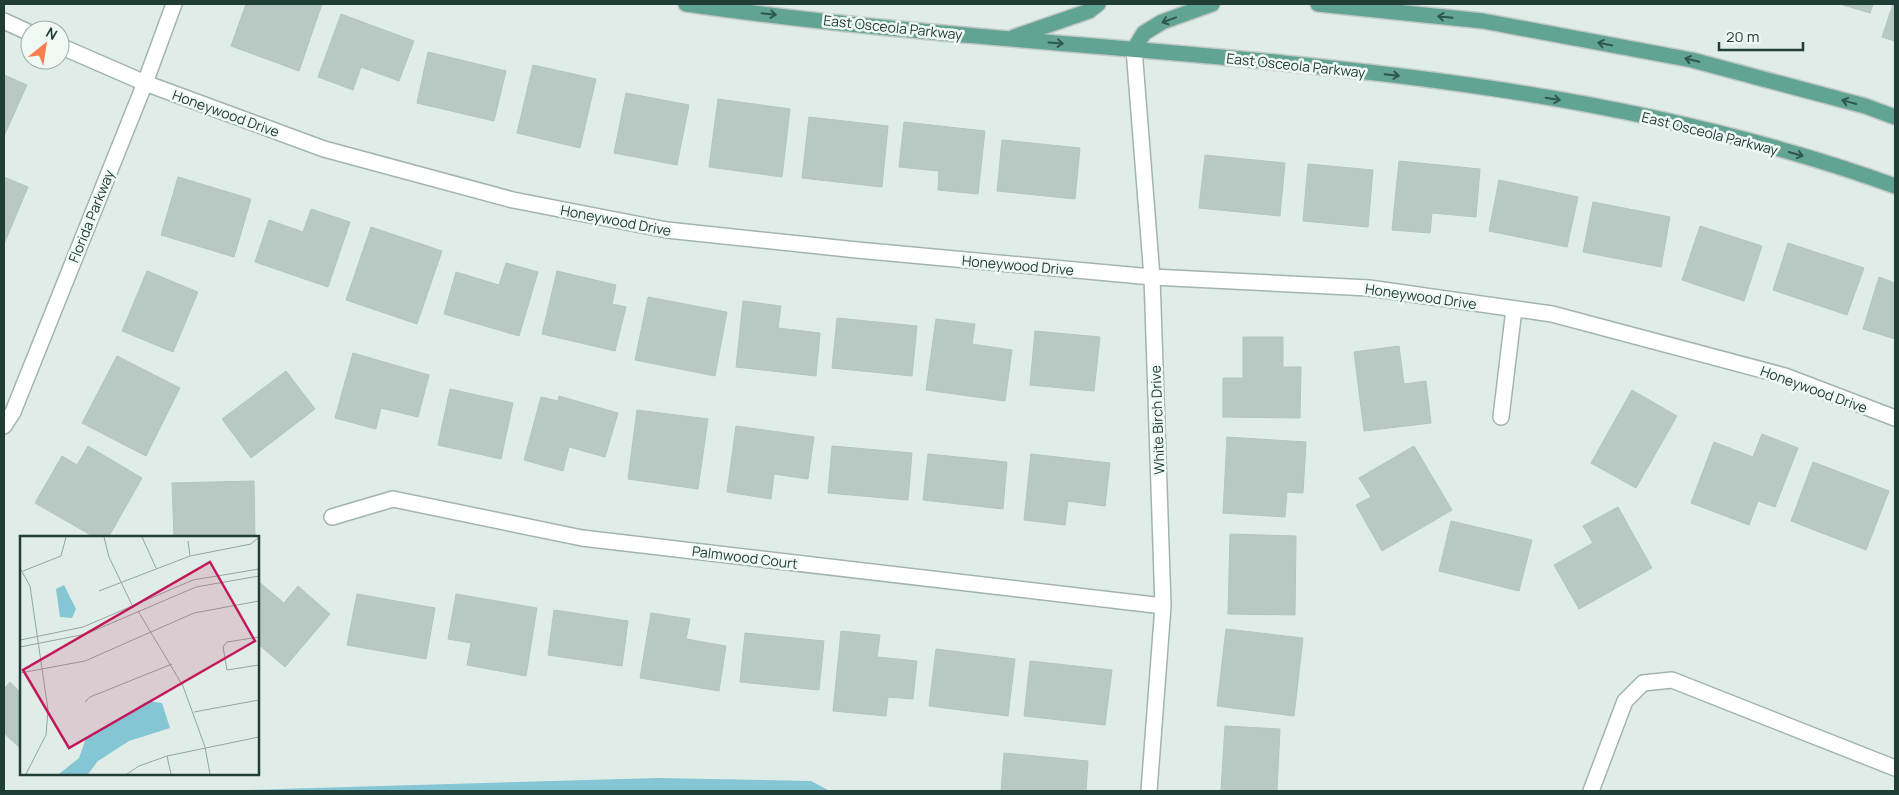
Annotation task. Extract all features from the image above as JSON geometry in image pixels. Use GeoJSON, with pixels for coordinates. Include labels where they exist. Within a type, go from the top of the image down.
{"type":"FeatureCollection","features":[{"type":"Feature","properties":{"kind":"main road","name":"East Osceola Parkway"},"geometry":{"type":"LineString","coordinates":[[686,4],[1008,39],[1134,49],[1455,82],[1680,122],[1851,170],[1895,186]]}},
{"type":"Feature","properties":{"kind":"main road"},"geometry":{"type":"LineString","coordinates":[[1008,39],[1089,11],[1098,4]]}},
{"type":"Feature","properties":{"kind":"main road"},"geometry":{"type":"LineString","coordinates":[[1134,49],[1144,33],[1162,22],[1212,4]]}},
{"type":"Feature","properties":{"kind":"main road"},"geometry":{"type":"LineString","coordinates":[[1318,4],[1483,21],[1692,60],[1864,106],[1895,117]]}},
{"type":"Feature","properties":{"kind":"street","name":"Florida Parkway"},"geometry":{"type":"LineString","coordinates":[[4,426],[13,412],[145,83],[174,4]]}},
{"type":"Feature","properties":{"kind":"street"},"geometry":{"type":"LineString","coordinates":[[4,21],[20,28]]}},
{"type":"Feature","properties":{"kind":"street","name":"White Birch Drive"},"geometry":{"type":"LineString","coordinates":[[1134,49],[1152,277],[1163,606],[1149,791]]}},
{"type":"Feature","properties":{"kind":"street","name":"Honeywood Drive"},"geometry":{"type":"LineString","coordinates":[[70,50],[145,83],[324,149],[514,200],[667,230],[857,250],[1152,277],[1368,288],[1552,314],[1785,376],[1895,418]]}},
{"type":"Feature","properties":{"kind":"street"},"geometry":{"type":"LineString","coordinates":[[1501,417],[1514,309]]}},
{"type":"Feature","properties":{"kind":"street","name":"Palmwood Court"},"geometry":{"type":"LineString","coordinates":[[332,517],[394,499],[582,538],[1163,606]]}},
{"type":"Feature","properties":{"kind":"street"},"geometry":{"type":"LineString","coordinates":[[1590,791],[1626,701],[1643,683],[1672,680],[1895,768]]}},
{"type":"Feature","properties":{"kind":"water"},"geometry":{"type":"Polygon","coordinates":[[[657,778],[811,781],[830,791],[211,791],[657,778]]]}},
{"type":"Feature","properties":{"kind":"building"},"geometry":{"type":"Polygon","coordinates":[[[246,4],[322,4],[299,71],[231,46],[246,4]]]}},
{"type":"Feature","properties":{"kind":"building"},"geometry":{"type":"Polygon","coordinates":[[[1840,4],[1873,4],[1870,13],[1840,4]]]}},
{"type":"Feature","properties":{"kind":"building"},"geometry":{"type":"Polygon","coordinates":[[[1893,4],[1895,4],[1895,41],[1882,37],[1893,4]]]}},
{"type":"Feature","properties":{"kind":"building"},"geometry":{"type":"Polygon","coordinates":[[[341,14],[414,41],[399,81],[361,67],[353,90],[318,77],[341,14]]]}},
{"type":"Feature","properties":{"kind":"building"},"geometry":{"type":"Polygon","coordinates":[[[428,52],[506,71],[494,121],[417,103],[428,52]]]}},
{"type":"Feature","properties":{"kind":"building"},"geometry":{"type":"Polygon","coordinates":[[[533,65],[596,79],[580,148],[517,133],[533,65]]]}},
{"type":"Feature","properties":{"kind":"building"},"geometry":{"type":"Polygon","coordinates":[[[4,75],[27,85],[4,136],[4,75]]]}},
{"type":"Feature","properties":{"kind":"building"},"geometry":{"type":"Polygon","coordinates":[[[626,93],[689,105],[677,165],[614,153],[626,93]]]}},
{"type":"Feature","properties":{"kind":"building"},"geometry":{"type":"Polygon","coordinates":[[[718,99],[790,109],[782,177],[709,167],[718,99]]]}},
{"type":"Feature","properties":{"kind":"building"},"geometry":{"type":"Polygon","coordinates":[[[809,117],[888,126],[882,187],[802,178],[809,117]]]}},
{"type":"Feature","properties":{"kind":"building"},"geometry":{"type":"Polygon","coordinates":[[[904,122],[985,131],[978,194],[938,190],[939,171],[899,167],[904,122]]]}},
{"type":"Feature","properties":{"kind":"building"},"geometry":{"type":"Polygon","coordinates":[[[1002,140],[1080,148],[1075,199],[997,191],[1002,140]]]}},
{"type":"Feature","properties":{"kind":"building"},"geometry":{"type":"Polygon","coordinates":[[[1205,155],[1285,163],[1280,216],[1199,208],[1205,155]]]}},
{"type":"Feature","properties":{"kind":"building"},"geometry":{"type":"Polygon","coordinates":[[[1399,161],[1480,169],[1476,217],[1432,213],[1430,233],[1392,230],[1399,161]]]}},
{"type":"Feature","properties":{"kind":"building"},"geometry":{"type":"Polygon","coordinates":[[[1308,164],[1373,170],[1368,227],[1303,221],[1308,164]]]}},
{"type":"Feature","properties":{"kind":"building"},"geometry":{"type":"Polygon","coordinates":[[[4,177],[28,187],[4,244],[4,177]]]}},
{"type":"Feature","properties":{"kind":"building"},"geometry":{"type":"Polygon","coordinates":[[[178,177],[251,199],[234,257],[161,235],[178,177]]]}},
{"type":"Feature","properties":{"kind":"building"},"geometry":{"type":"Polygon","coordinates":[[[1499,180],[1578,197],[1567,247],[1489,231],[1499,180]]]}},
{"type":"Feature","properties":{"kind":"building"},"geometry":{"type":"Polygon","coordinates":[[[1593,202],[1670,217],[1661,267],[1583,252],[1593,202]]]}},
{"type":"Feature","properties":{"kind":"building"},"geometry":{"type":"Polygon","coordinates":[[[311,209],[350,222],[328,287],[255,262],[269,220],[303,232],[311,209]]]}},
{"type":"Feature","properties":{"kind":"building"},"geometry":{"type":"Polygon","coordinates":[[[1700,226],[1762,246],[1744,301],[1682,280],[1700,226]]]}},
{"type":"Feature","properties":{"kind":"building"},"geometry":{"type":"Polygon","coordinates":[[[371,227],[442,251],[417,324],[346,300],[371,227]]]}},
{"type":"Feature","properties":{"kind":"building"},"geometry":{"type":"Polygon","coordinates":[[[1788,243],[1864,268],[1847,315],[1773,290],[1788,243]]]}},
{"type":"Feature","properties":{"kind":"building"},"geometry":{"type":"Polygon","coordinates":[[[506,263],[538,272],[519,336],[444,314],[456,272],[499,285],[506,263]]]}},
{"type":"Feature","properties":{"kind":"building"},"geometry":{"type":"Polygon","coordinates":[[[147,271],[198,292],[173,352],[122,331],[147,271]]]}},
{"type":"Feature","properties":{"kind":"building"},"geometry":{"type":"Polygon","coordinates":[[[557,271],[616,285],[612,304],[626,307],[615,351],[542,334],[557,271]]]}},
{"type":"Feature","properties":{"kind":"building"},"geometry":{"type":"Polygon","coordinates":[[[1879,277],[1895,283],[1895,339],[1863,329],[1879,277]]]}},
{"type":"Feature","properties":{"kind":"building"},"geometry":{"type":"Polygon","coordinates":[[[648,297],[727,312],[715,376],[635,360],[648,297]]]}},
{"type":"Feature","properties":{"kind":"building"},"geometry":{"type":"Polygon","coordinates":[[[743,301],[781,306],[778,328],[820,333],[816,376],[736,367],[743,301]]]}},
{"type":"Feature","properties":{"kind":"building"},"geometry":{"type":"Polygon","coordinates":[[[837,318],[917,326],[912,376],[832,368],[837,318]]]}},
{"type":"Feature","properties":{"kind":"building"},"geometry":{"type":"Polygon","coordinates":[[[936,319],[975,324],[972,344],[1012,350],[1005,401],[926,390],[936,319]]]}},
{"type":"Feature","properties":{"kind":"building"},"geometry":{"type":"Polygon","coordinates":[[[1035,331],[1100,337],[1094,391],[1030,385],[1035,331]]]}},
{"type":"Feature","properties":{"kind":"building"},"geometry":{"type":"Polygon","coordinates":[[[1243,337],[1283,337],[1283,367],[1301,367],[1300,418],[1223,417],[1223,378],[1243,378],[1243,337]]]}},
{"type":"Feature","properties":{"kind":"building"},"geometry":{"type":"Polygon","coordinates":[[[1399,346],[1404,384],[1426,381],[1431,423],[1364,431],[1354,352],[1399,346]]]}},
{"type":"Feature","properties":{"kind":"building"},"geometry":{"type":"Polygon","coordinates":[[[353,353],[429,375],[418,417],[381,408],[376,429],[335,418],[353,353]]]}},
{"type":"Feature","properties":{"kind":"building"},"geometry":{"type":"Polygon","coordinates":[[[117,356],[180,388],[146,456],[82,423],[117,356]]]}},
{"type":"Feature","properties":{"kind":"building"},"geometry":{"type":"Polygon","coordinates":[[[286,371],[315,409],[251,458],[222,419],[286,371]]]}},
{"type":"Feature","properties":{"kind":"building"},"geometry":{"type":"Polygon","coordinates":[[[450,389],[513,403],[501,459],[438,445],[450,389]]]}},
{"type":"Feature","properties":{"kind":"building"},"geometry":{"type":"Polygon","coordinates":[[[1632,390],[1677,416],[1636,488],[1591,463],[1632,390]]]}},
{"type":"Feature","properties":{"kind":"building"},"geometry":{"type":"Polygon","coordinates":[[[559,396],[618,413],[605,457],[569,447],[563,471],[524,460],[541,397],[558,401],[559,396]]]}},
{"type":"Feature","properties":{"kind":"building"},"geometry":{"type":"Polygon","coordinates":[[[637,410],[708,419],[698,489],[628,479],[637,410]]]}},
{"type":"Feature","properties":{"kind":"building"},"geometry":{"type":"Polygon","coordinates":[[[736,426],[814,437],[808,479],[774,474],[771,499],[727,492],[736,426]]]}},
{"type":"Feature","properties":{"kind":"building"},"geometry":{"type":"Polygon","coordinates":[[[1762,434],[1798,448],[1775,507],[1758,501],[1749,525],[1691,503],[1714,442],[1753,457],[1762,434]]]}},
{"type":"Feature","properties":{"kind":"building"},"geometry":{"type":"Polygon","coordinates":[[[1227,437],[1306,442],[1303,493],[1287,492],[1285,517],[1223,513],[1227,437]]]}},
{"type":"Feature","properties":{"kind":"building"},"geometry":{"type":"Polygon","coordinates":[[[88,446],[142,478],[109,536],[93,536],[35,503],[62,456],[77,465],[88,446]]]}},
{"type":"Feature","properties":{"kind":"building"},"geometry":{"type":"Polygon","coordinates":[[[832,446],[912,453],[908,500],[828,493],[832,446]]]}},
{"type":"Feature","properties":{"kind":"building"},"geometry":{"type":"Polygon","coordinates":[[[1414,446],[1452,510],[1382,551],[1356,505],[1371,497],[1359,478],[1414,446]]]}},
{"type":"Feature","properties":{"kind":"building"},"geometry":{"type":"Polygon","coordinates":[[[928,454],[1007,462],[1003,509],[923,500],[928,454]]]}},
{"type":"Feature","properties":{"kind":"building"},"geometry":{"type":"Polygon","coordinates":[[[1031,454],[1110,463],[1105,506],[1068,501],[1065,525],[1024,520],[1031,454]]]}},
{"type":"Feature","properties":{"kind":"building"},"geometry":{"type":"Polygon","coordinates":[[[1813,462],[1889,491],[1866,550],[1791,521],[1813,462]]]}},
{"type":"Feature","properties":{"kind":"building"},"geometry":{"type":"Polygon","coordinates":[[[254,481],[255,536],[174,536],[172,483],[254,481]]]}},
{"type":"Feature","properties":{"kind":"building"},"geometry":{"type":"Polygon","coordinates":[[[1618,507],[1652,568],[1579,609],[1554,565],[1593,543],[1583,526],[1618,507]]]}},
{"type":"Feature","properties":{"kind":"building"},"geometry":{"type":"Polygon","coordinates":[[[1451,521],[1532,540],[1519,591],[1439,571],[1451,521]]]}},
{"type":"Feature","properties":{"kind":"building"},"geometry":{"type":"Polygon","coordinates":[[[1230,534],[1296,536],[1295,615],[1228,614],[1230,534]]]}},
{"type":"Feature","properties":{"kind":"building"},"geometry":{"type":"Polygon","coordinates":[[[259,582],[284,603],[298,586],[330,614],[285,667],[259,645],[259,582]]]}},
{"type":"Feature","properties":{"kind":"building"},"geometry":{"type":"Polygon","coordinates":[[[357,594],[435,608],[426,659],[347,645],[357,594]]]}},
{"type":"Feature","properties":{"kind":"building"},"geometry":{"type":"Polygon","coordinates":[[[456,594],[537,608],[526,676],[467,665],[471,643],[448,639],[456,594]]]}},
{"type":"Feature","properties":{"kind":"building"},"geometry":{"type":"Polygon","coordinates":[[[554,610],[628,621],[622,666],[548,655],[554,610]]]}},
{"type":"Feature","properties":{"kind":"building"},"geometry":{"type":"Polygon","coordinates":[[[651,613],[690,619],[686,639],[726,646],[719,691],[640,678],[651,613]]]}},
{"type":"Feature","properties":{"kind":"building"},"geometry":{"type":"Polygon","coordinates":[[[1226,629],[1303,638],[1294,716],[1217,706],[1226,629]]]}},
{"type":"Feature","properties":{"kind":"building"},"geometry":{"type":"Polygon","coordinates":[[[841,631],[880,635],[877,657],[917,661],[913,699],[888,697],[886,716],[833,711],[841,631]]]}},
{"type":"Feature","properties":{"kind":"building"},"geometry":{"type":"Polygon","coordinates":[[[745,633],[824,641],[819,690],[740,682],[745,633]]]}},
{"type":"Feature","properties":{"kind":"building"},"geometry":{"type":"Polygon","coordinates":[[[936,649],[1015,659],[1008,716],[929,706],[936,649]]]}},
{"type":"Feature","properties":{"kind":"building"},"geometry":{"type":"Polygon","coordinates":[[[1030,661],[1112,670],[1105,725],[1024,716],[1030,661]]]}},
{"type":"Feature","properties":{"kind":"building"},"geometry":{"type":"Polygon","coordinates":[[[10,682],[20,692],[20,748],[4,733],[4,689],[10,682]]]}},
{"type":"Feature","properties":{"kind":"building"},"geometry":{"type":"Polygon","coordinates":[[[1225,726],[1280,729],[1277,791],[1221,791],[1225,726]]]}},
{"type":"Feature","properties":{"kind":"building"},"geometry":{"type":"Polygon","coordinates":[[[1004,753],[1088,761],[1086,791],[1001,791],[1004,753]]]}}]}
